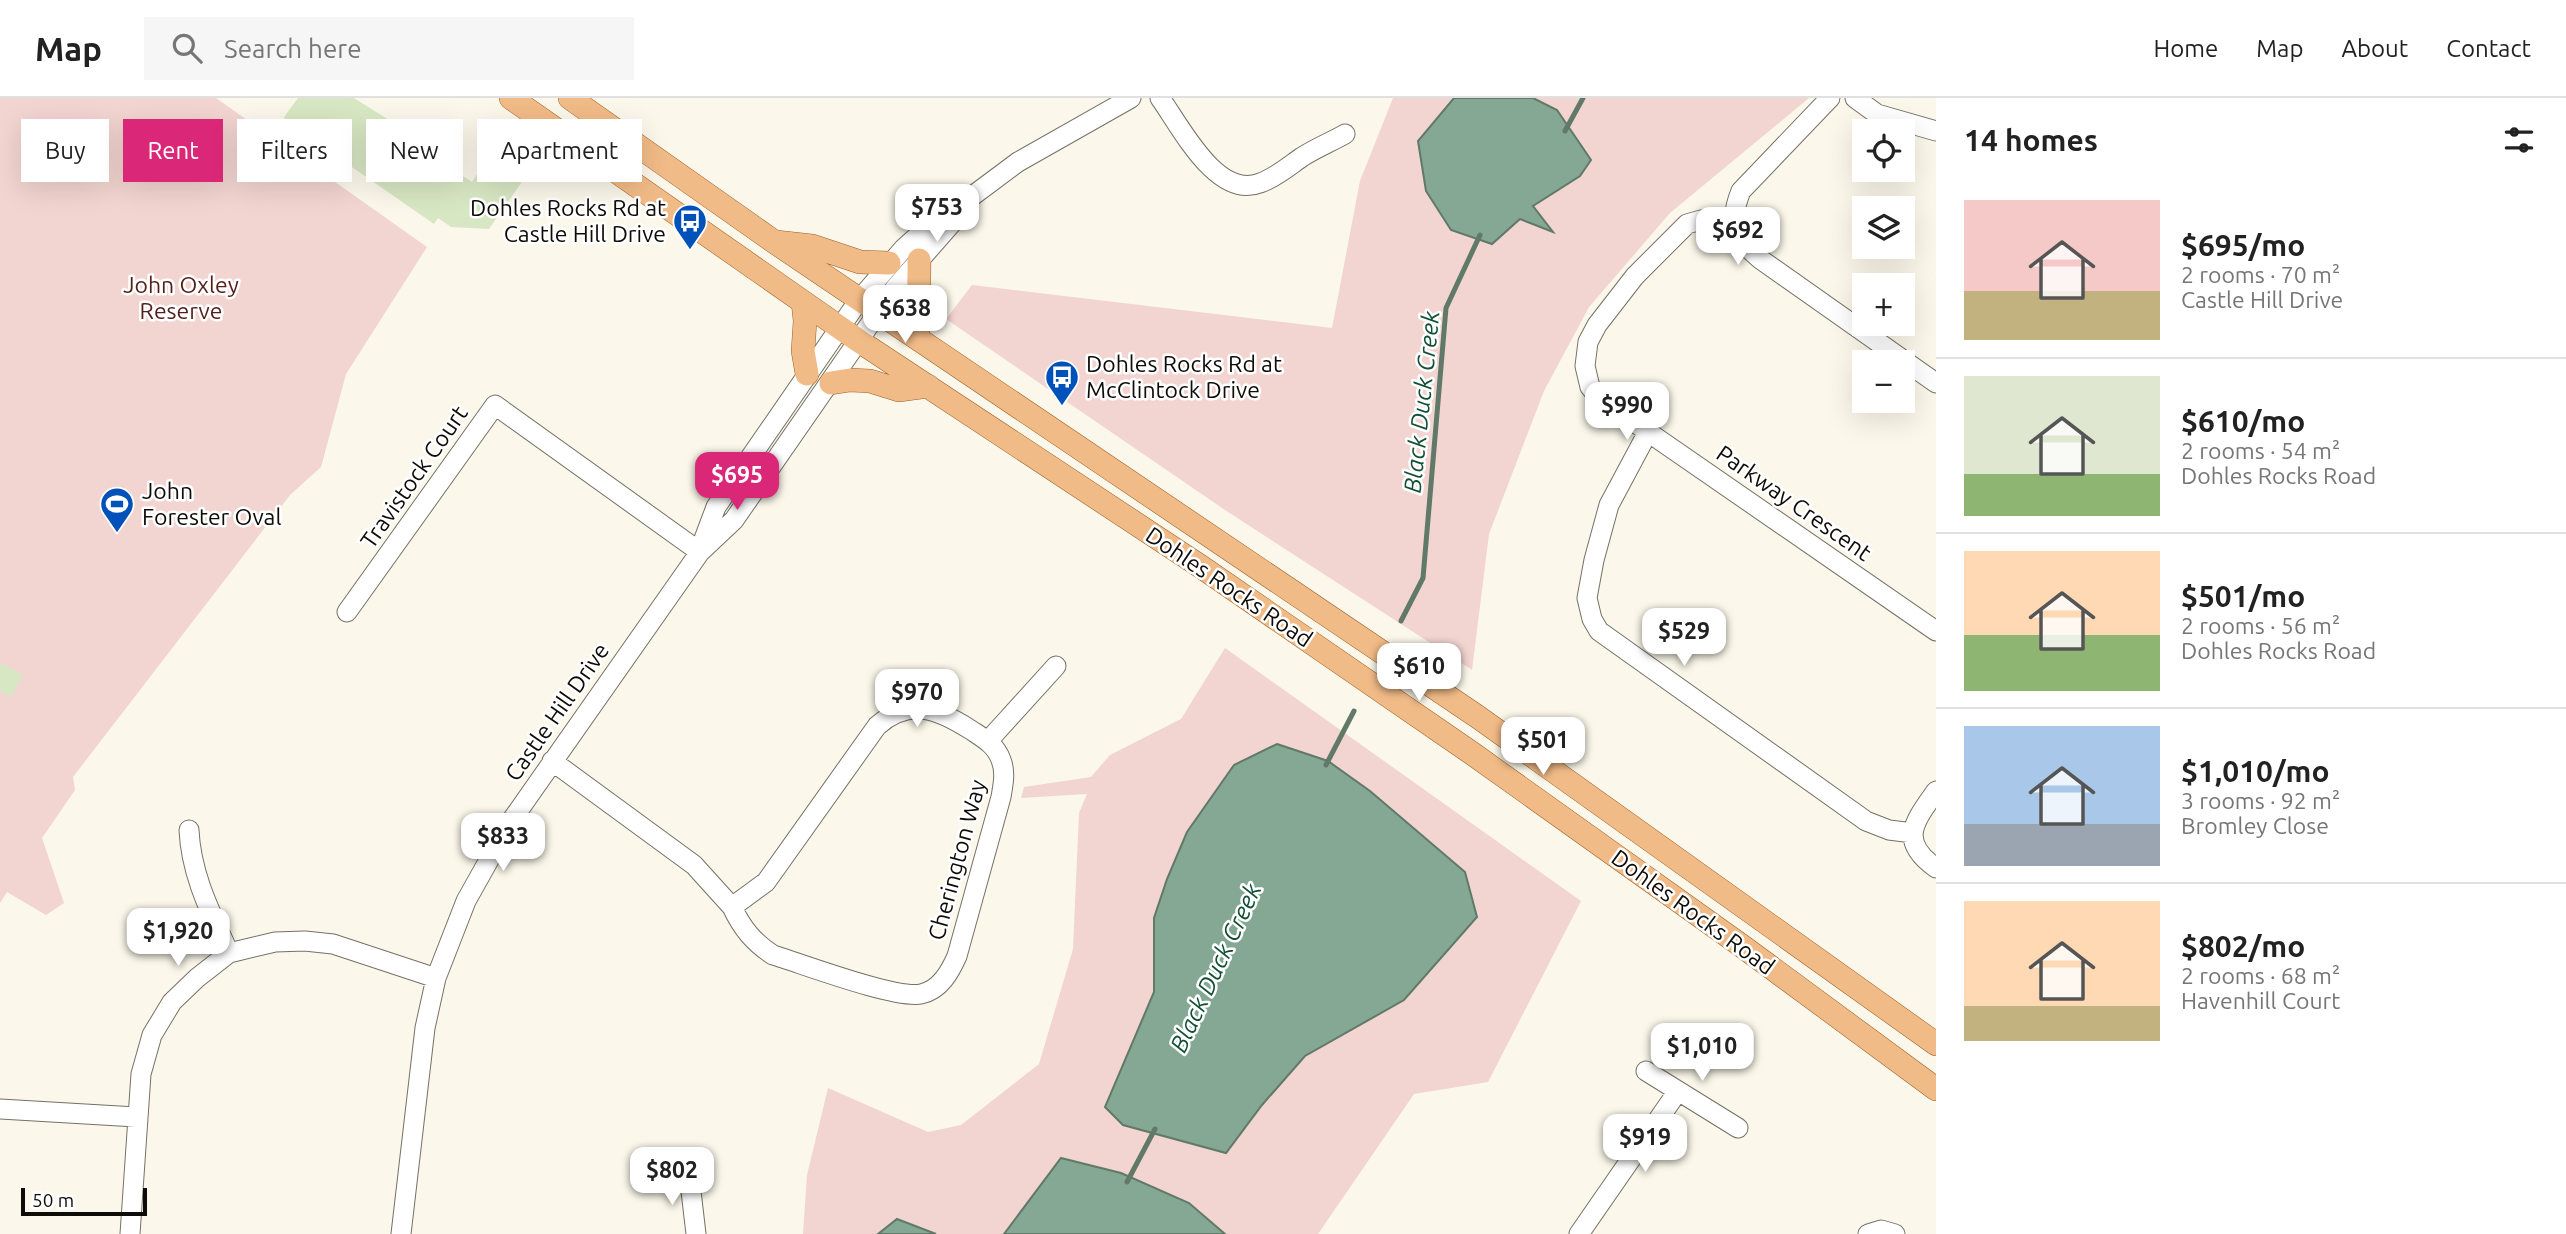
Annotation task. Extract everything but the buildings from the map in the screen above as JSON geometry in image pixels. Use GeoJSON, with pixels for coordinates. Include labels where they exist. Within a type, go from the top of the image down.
{"type":"FeatureCollection","features":[{"type":"Feature","properties":{"kind":"main road","name":"Dohles Rocks Road"},"geometry":{"type":"LineString","coordinates":[[512,98],[859,341],[1200,566],[1461,746],[1742,946],[1936,1089]]}},
{"type":"Feature","properties":{"kind":"main road","name":"Dohles Rocks Road"},"geometry":{"type":"LineString","coordinates":[[570,98],[773,242],[1478,717],[1936,1044]]}},
{"type":"Feature","properties":{"kind":"main road"},"geometry":{"type":"LineString","coordinates":[[773,242],[812,246],[860,262],[889,263]]}},
{"type":"Feature","properties":{"kind":"main road"},"geometry":{"type":"LineString","coordinates":[[918,338],[916,313],[920,286],[919,260]]}},
{"type":"Feature","properties":{"kind":"main road"},"geometry":{"type":"LineString","coordinates":[[803,302],[803,351],[807,374]]}},
{"type":"Feature","properties":{"kind":"main road"},"geometry":{"type":"LineString","coordinates":[[831,383],[870,381],[899,390],[928,386]]}},
{"type":"Feature","properties":{"kind":"street"},"geometry":{"type":"LineString","coordinates":[[967,200],[1018,162],[1131,98]]}},
{"type":"Feature","properties":{"kind":"street"},"geometry":{"type":"LineString","coordinates":[[1160,98],[1207,163],[1230,183],[1244,187],[1260,184],[1304,155],[1345,134]]}},
{"type":"Feature","properties":{"kind":"street"},"geometry":{"type":"LineString","coordinates":[[1830,98],[1741,191],[1734,218],[1740,239],[1760,259],[1936,383]]}},
{"type":"Feature","properties":{"kind":"street"},"geometry":{"type":"LineString","coordinates":[[1855,98],[1877,114],[1936,131]]}},
{"type":"Feature","properties":{"kind":"street","name":"Castle Hill Drive"},"geometry":{"type":"LineString","coordinates":[[401,1234],[425,1028],[436,978],[466,901],[482,869],[552,761],[700,552],[734,520],[879,312],[919,260],[959,215],[967,200]]}},
{"type":"Feature","properties":{"kind":"street","name":"Castle Hill Drive"},"geometry":{"type":"LineString","coordinates":[[700,552],[716,507],[859,300],[889,263],[950,207],[967,200]]}},
{"type":"Feature","properties":{"kind":"street","name":"Parkway Crescent"},"geometry":{"type":"LineString","coordinates":[[1734,218],[1701,220],[1687,224],[1634,276],[1597,325],[1588,342],[1585,366],[1590,387],[1598,397],[1936,631]]}},
{"type":"Feature","properties":{"kind":"street","name":"Travistock Court"},"geometry":{"type":"LineString","coordinates":[[347,612],[495,405],[700,552]]}},
{"type":"Feature","properties":{"kind":"street"},"geometry":{"type":"LineString","coordinates":[[1648,432],[1609,505],[1594,559],[1587,598],[1592,619],[1599,631],[1866,821],[1889,830],[1913,833]]}},
{"type":"Feature","properties":{"kind":"street"},"geometry":{"type":"LineString","coordinates":[[732,907],[766,882],[877,726],[887,718],[907,710],[936,710],[988,741],[1056,666]]}},
{"type":"Feature","properties":{"kind":"street","name":"Cherington Way"},"geometry":{"type":"LineString","coordinates":[[552,761],[694,865],[732,907],[758,946],[773,955],[891,991],[922,994],[948,975],[957,956],[1001,797],[1004,778],[1002,762],[997,750],[988,741]]}},
{"type":"Feature","properties":{"kind":"street"},"geometry":{"type":"LineString","coordinates":[[1936,791],[1916,821],[1913,833],[1917,852],[1936,868]]}},
{"type":"Feature","properties":{"kind":"street"},"geometry":{"type":"LineString","coordinates":[[189,830],[190,849],[198,883],[229,953]]}},
{"type":"Feature","properties":{"kind":"street"},"geometry":{"type":"LineString","coordinates":[[130,1234],[136,1116],[141,1074],[152,1035],[172,1002],[197,978],[229,953],[275,942],[319,942],[436,978]]}},
{"type":"Feature","properties":{"kind":"street"},"geometry":{"type":"LineString","coordinates":[[1646,1071],[1738,1128]]}},
{"type":"Feature","properties":{"kind":"street"},"geometry":{"type":"LineString","coordinates":[[1579,1234],[1678,1091]]}},
{"type":"Feature","properties":{"kind":"street"},"geometry":{"type":"LineString","coordinates":[[0,1109],[136,1116]]}},
{"type":"Feature","properties":{"kind":"street"},"geometry":{"type":"LineString","coordinates":[[689,1174],[696,1234]]}},
{"type":"Feature","properties":{"kind":"street"},"geometry":{"type":"LineString","coordinates":[[1868,1234],[1881,1230],[1895,1234]]}},
{"type":"Feature","properties":{"kind":"green space","name":"John Oxley Reserve"},"geometry":{"type":"Polygon","coordinates":[[[0,98],[216,98],[246,119],[237,119],[237,182],[335,182],[427,247],[346,374],[321,467],[290,495],[73,777],[75,790],[42,838],[64,903],[46,915],[7,892],[0,903],[0,98]]]}},
{"type":"Feature","properties":{"kind":"green space"},"geometry":{"type":"Polygon","coordinates":[[[1393,98],[1454,98],[1418,141],[1520,219],[1552,231],[1533,206],[1580,176],[1557,110],[1533,98],[1809,98],[1670,213],[1589,307],[1544,391],[1489,534],[1472,670],[1225,510],[946,319],[972,285],[1332,328],[1360,181],[1393,98]]]}},
{"type":"Feature","properties":{"kind":"green space"},"geometry":{"type":"Polygon","coordinates":[[[1225,648],[1581,901],[1488,1082],[1414,1094],[1318,1234],[803,1234],[807,1175],[828,1088],[928,1132],[961,1125],[1039,1064],[1073,949],[1079,813],[1087,794],[1021,798],[1024,787],[1091,777],[1110,755],[1181,719],[1225,648]]]}},
{"type":"Feature","properties":{"kind":"water"},"geometry":{"type":"Polygon","coordinates":[[[1454,98],[1533,98],[1557,110],[1591,160],[1580,176],[1533,206],[1553,232],[1520,219],[1492,244],[1451,230],[1426,191],[1418,141],[1454,98]]]}},
{"type":"Feature","properties":{"kind":"water"},"geometry":{"type":"Polygon","coordinates":[[[1277,744],[1328,761],[1370,791],[1465,872],[1477,917],[1404,1000],[1305,1056],[1262,1105],[1226,1153],[1123,1125],[1105,1107],[1154,992],[1154,918],[1187,832],[1234,765],[1277,744]]]}},
{"type":"Feature","properties":{"kind":"water"},"geometry":{"type":"Polygon","coordinates":[[[1061,1158],[1121,1173],[1189,1203],[1225,1234],[1004,1234],[1061,1158]]]}},
{"type":"Feature","properties":{"kind":"water"},"geometry":{"type":"Polygon","coordinates":[[[897,1219],[936,1234],[878,1234],[897,1219]]]}},
{"type":"Feature","properties":{"kind":"waterway","name":"Black Duck Creek"},"geometry":{"type":"LineString","coordinates":[[1565,131],[1583,98]]}},
{"type":"Feature","properties":{"kind":"waterway","name":"Black Duck Creek"},"geometry":{"type":"LineString","coordinates":[[1401,621],[1423,578],[1446,308],[1480,235]]}},
{"type":"Feature","properties":{"kind":"waterway","name":"Black Duck Creek"},"geometry":{"type":"LineString","coordinates":[[1326,765],[1354,711]]}},
{"type":"Feature","properties":{"kind":"waterway","name":"Black Duck Creek"},"geometry":{"type":"LineString","coordinates":[[1127,1182],[1155,1129]]}},
{"type":"Feature","properties":{"kind":"place","name":"Dohles Rocks Rd at Castle Hill Drive"},"geometry":{"type":"Point","coordinates":[690,251]}},
{"type":"Feature","properties":{"kind":"place","name":"Dohles Rocks Rd at McClintock Drive"},"geometry":{"type":"Point","coordinates":[1062,407]}},
{"type":"Feature","properties":{"kind":"place","name":"John Forester Oval"},"geometry":{"type":"Point","coordinates":[117,534]}}]}
